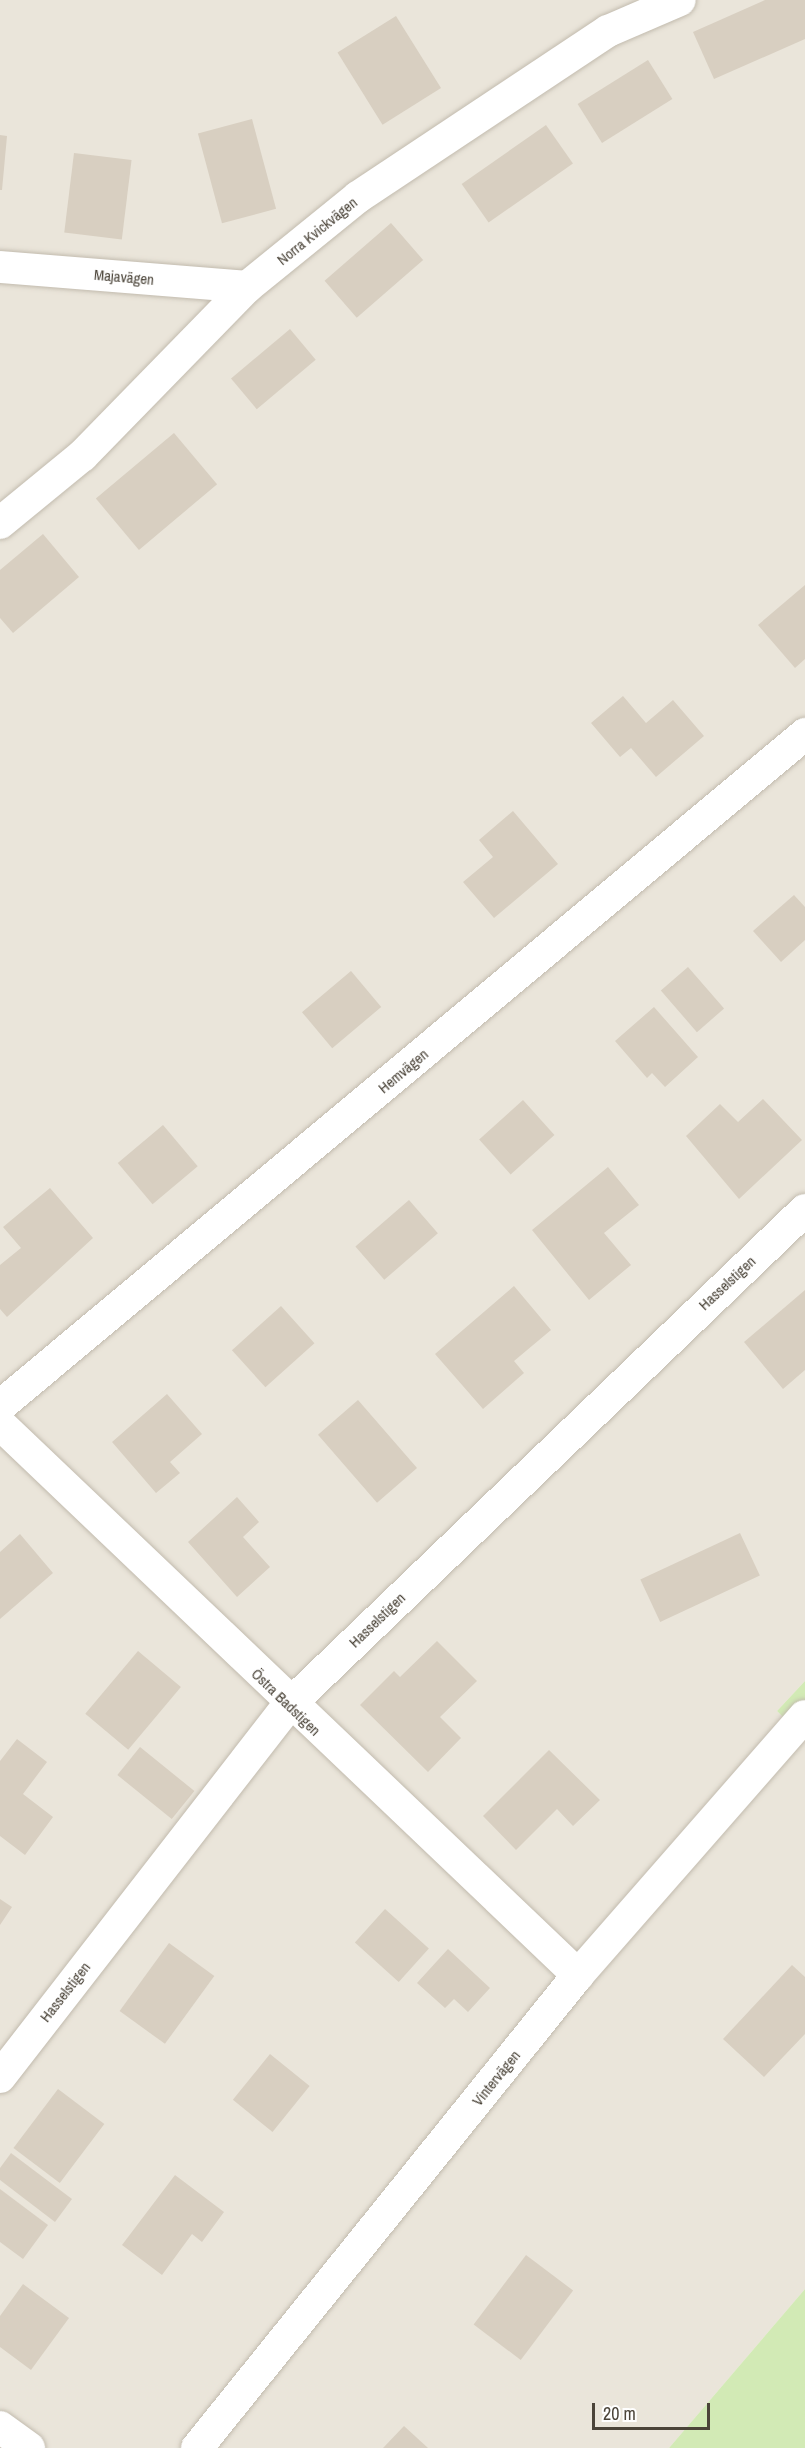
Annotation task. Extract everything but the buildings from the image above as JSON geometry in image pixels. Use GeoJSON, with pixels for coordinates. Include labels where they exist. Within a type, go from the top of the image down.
{"type":"FeatureCollection","features":[{"type":"Feature","properties":{"kind":"street","name":"Norra Kvickvägen"},"geometry":{"type":"LineString","coordinates":[[0,524],[82,456],[248,287],[358,197],[608,30],[680,0]]}},
{"type":"Feature","properties":{"kind":"street","name":"Majavägen"},"geometry":{"type":"LineString","coordinates":[[0,267],[248,287]]}},
{"type":"Feature","properties":{"kind":"street","name":"Hemvägen"},"geometry":{"type":"LineString","coordinates":[[0,1406],[805,735]]}},
{"type":"Feature","properties":{"kind":"street","name":"Hasselstigen"},"geometry":{"type":"LineString","coordinates":[[0,2077],[289,1705],[805,1210]]}},
{"type":"Feature","properties":{"kind":"street","name":"Östra Badstigen"},"geometry":{"type":"LineString","coordinates":[[0,1424],[289,1705],[578,1975]]}},
{"type":"Feature","properties":{"kind":"street","name":"Vintervägen"},"geometry":{"type":"LineString","coordinates":[[196,2448],[578,1975],[805,1716]]}},
{"type":"Feature","properties":{"kind":"street"},"geometry":{"type":"LineString","coordinates":[[0,2427],[29,2448]]}},
{"type":"Feature","properties":{"kind":"shaded area"},"geometry":{"type":"Polygon","coordinates":[[[0,0],[805,0],[805,1681],[777,1711],[805,1739],[805,2289],[669,2448],[0,2448],[0,0]]]}},
{"type":"Feature","properties":{"kind":"green space"},"geometry":{"type":"Polygon","coordinates":[[[805,1681],[805,1739],[777,1711],[805,1681]]]}},
{"type":"Feature","properties":{"kind":"green space"},"geometry":{"type":"Polygon","coordinates":[[[805,2289],[805,2448],[669,2448],[805,2289]]]}}]}
